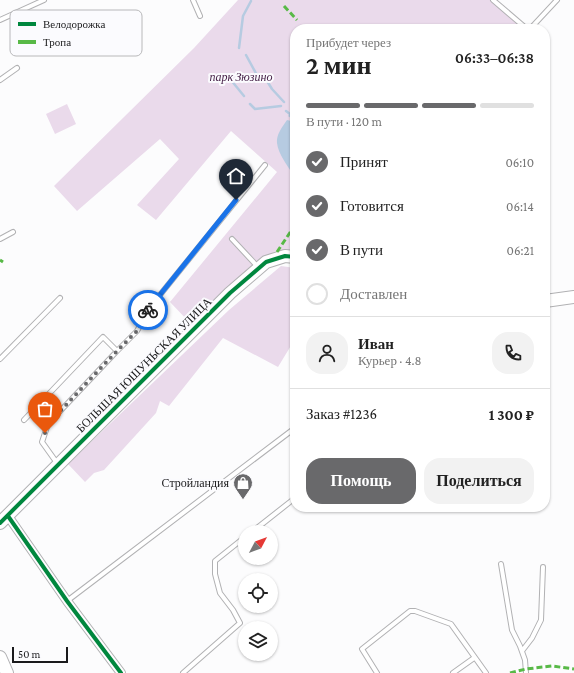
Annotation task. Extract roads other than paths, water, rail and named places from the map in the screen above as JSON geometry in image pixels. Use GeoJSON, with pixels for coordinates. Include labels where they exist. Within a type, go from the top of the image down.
{"type":"FeatureCollection","features":[{"type":"Feature","properties":{"kind":"street","name":"БОЛЬШАЯ ЮШУНЬСКАЯ УЛИЦА"},"geometry":{"type":"LineString","coordinates":[[4,520],[225,299],[266,262],[285,256],[290,256]]}},
{"type":"Feature","properties":{"kind":"street"},"geometry":{"type":"LineString","coordinates":[[550,300],[574,297]]}},
{"type":"Feature","properties":{"kind":"street"},"geometry":{"type":"LineString","coordinates":[[4,520],[121,673]]}},
{"type":"Feature","properties":{"kind":"street"},"geometry":{"type":"LineString","coordinates":[[0,657],[7,673]]}},
{"type":"Feature","properties":{"kind":"lane"},"geometry":{"type":"LineString","coordinates":[[22,10],[44,0]]}},
{"type":"Feature","properties":{"kind":"lane"},"geometry":{"type":"LineString","coordinates":[[193,0],[200,16]]}},
{"type":"Feature","properties":{"kind":"lane"},"geometry":{"type":"LineString","coordinates":[[493,0],[521,24]]}},
{"type":"Feature","properties":{"kind":"lane"},"geometry":{"type":"LineString","coordinates":[[535,24],[557,0]]}},
{"type":"Feature","properties":{"kind":"lane"},"geometry":{"type":"LineString","coordinates":[[0,20],[10,15]]}},
{"type":"Feature","properties":{"kind":"lane"},"geometry":{"type":"LineString","coordinates":[[0,80],[17,68]]}},
{"type":"Feature","properties":{"kind":"lane"},"geometry":{"type":"LineString","coordinates":[[58,465],[42,442],[48,424],[137,331],[151,306],[265,165]]}},
{"type":"Feature","properties":{"kind":"lane"},"geometry":{"type":"LineString","coordinates":[[0,239],[13,232]]}},
{"type":"Feature","properties":{"kind":"lane"},"geometry":{"type":"LineString","coordinates":[[232,239],[259,268]]}},
{"type":"Feature","properties":{"kind":"lane"},"geometry":{"type":"LineString","coordinates":[[0,359],[60,298]]}},
{"type":"Feature","properties":{"kind":"lane"},"geometry":{"type":"LineString","coordinates":[[24,420],[103,337],[117,351]]}},
{"type":"Feature","properties":{"kind":"lane"},"geometry":{"type":"LineString","coordinates":[[67,601],[290,432]]}},
{"type":"Feature","properties":{"kind":"lane"},"geometry":{"type":"LineString","coordinates":[[261,525],[290,502]]}},
{"type":"Feature","properties":{"kind":"lane"},"geometry":{"type":"LineString","coordinates":[[183,673],[240,623],[233,610],[220,593],[214,574],[215,561],[238,543]]}},
{"type":"Feature","properties":{"kind":"lane"},"geometry":{"type":"LineString","coordinates":[[501,564],[512,630],[525,660],[526,673]]}},
{"type":"Feature","properties":{"kind":"lane"},"geometry":{"type":"LineString","coordinates":[[522,651],[532,638],[541,620],[543,567]]}},
{"type":"Feature","properties":{"kind":"lane"},"geometry":{"type":"LineString","coordinates":[[378,673],[362,649],[410,611],[415,611],[451,624],[486,673]]}},
{"type":"Feature","properties":{"kind":"lane"},"geometry":{"type":"LineString","coordinates":[[453,673],[474,658]]}},
{"type":"Feature","properties":{"kind":"water"},"geometry":{"type":"Polygon","coordinates":[[[287,120],[290,121],[290,170],[282,156],[277,143],[278,134],[287,120]]]}},
{"type":"Feature","properties":{"kind":"waterway"},"geometry":{"type":"LineString","coordinates":[[239,48],[243,16],[251,1]]}},
{"type":"Feature","properties":{"kind":"waterway"},"geometry":{"type":"LineString","coordinates":[[246,55],[258,77],[267,81],[284,102]]}},
{"type":"Feature","properties":{"kind":"waterway"},"geometry":{"type":"LineString","coordinates":[[226,74],[244,96]]}},
{"type":"Feature","properties":{"kind":"waterway"},"geometry":{"type":"LineString","coordinates":[[250,104],[255,109],[281,106]]}},
{"type":"Feature","properties":{"kind":"waterway"},"geometry":{"type":"LineString","coordinates":[[286,111],[290,114]]}},
{"type":"Feature","properties":{"kind":"place","name":"Стройландия"},"geometry":{"type":"Point","coordinates":[243,500]}},
{"type":"Feature","properties":{"kind":"park label","name":"парк Зюзино"},"geometry":{"type":"Point","coordinates":[241,77]}}]}
